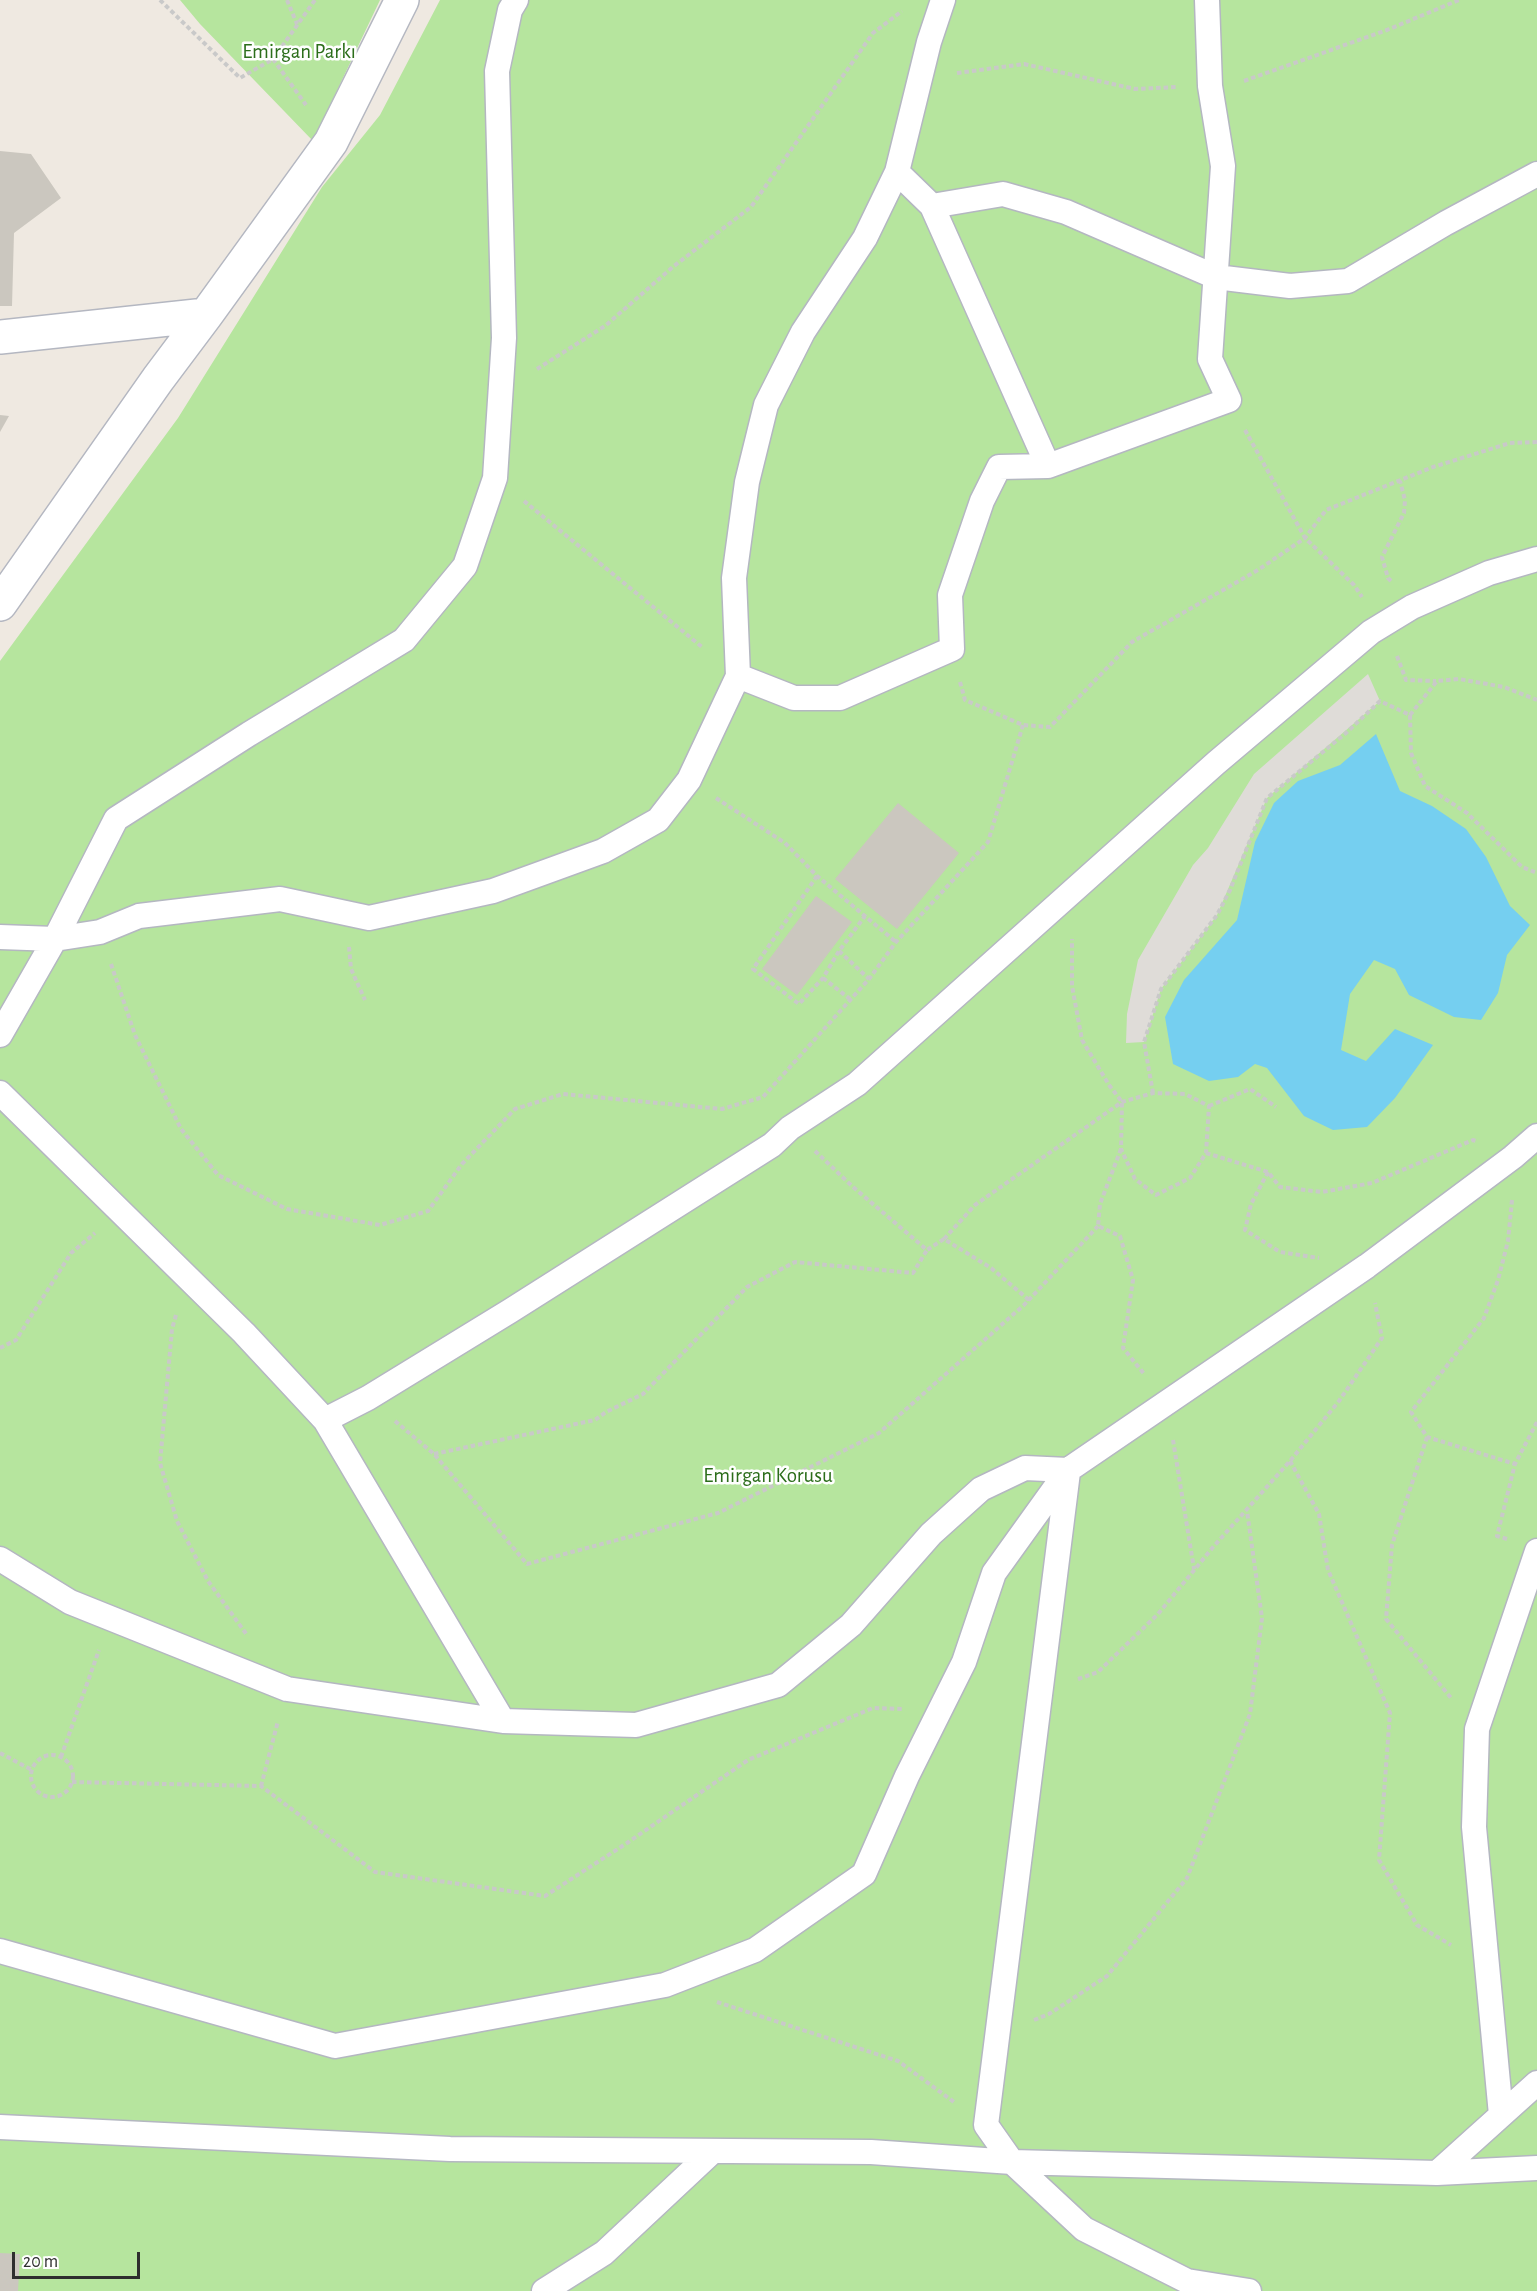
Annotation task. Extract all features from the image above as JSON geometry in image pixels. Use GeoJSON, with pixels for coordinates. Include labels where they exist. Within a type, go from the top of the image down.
{"type":"FeatureCollection","features":[{"type":"Feature","properties":{"kind":"street"},"geometry":{"type":"LineString","coordinates":[[0,604],[158,379],[331,142],[402,0]]}},
{"type":"Feature","properties":{"kind":"street"},"geometry":{"type":"LineString","coordinates":[[0,337],[206,315]]}},
{"type":"Feature","properties":{"kind":"lane"},"geometry":{"type":"LineString","coordinates":[[0,1035],[55,939],[116,819],[249,734],[404,640],[465,566],[495,478],[504,338],[497,71],[510,10],[516,0]]}},
{"type":"Feature","properties":{"kind":"lane"},"geometry":{"type":"LineString","coordinates":[[0,937],[55,939],[100,932],[139,916],[280,899],[369,918],[493,891],[603,850],[658,820],[689,780],[738,676],[734,578],[747,482],[766,405],[803,332],[865,238],[897,172],[929,42],[943,0]]}},
{"type":"Feature","properties":{"kind":"lane"},"geometry":{"type":"LineString","coordinates":[[738,676],[794,698],[840,698],[952,649],[950,595],[982,501],[999,467],[1048,466],[1228,400],[1210,359],[1223,166],[1210,86],[1207,0]]}},
{"type":"Feature","properties":{"kind":"lane"},"geometry":{"type":"LineString","coordinates":[[897,172],[932,206],[1048,466]]}},
{"type":"Feature","properties":{"kind":"lane"},"geometry":{"type":"LineString","coordinates":[[932,206],[1003,194],[1066,213],[1216,277],[1290,286],[1347,281],[1537,174]]}},
{"type":"Feature","properties":{"kind":"lane"},"geometry":{"type":"LineString","coordinates":[[325,1420],[368,1398],[762,1151],[790,1128],[857,1084],[1216,763],[1380,626],[1412,607],[1489,573],[1537,559]]}},
{"type":"Feature","properties":{"kind":"lane"},"geometry":{"type":"LineString","coordinates":[[0,1093],[244,1332],[325,1420],[503,1721]]}},
{"type":"Feature","properties":{"kind":"lane"},"geometry":{"type":"LineString","coordinates":[[0,1951],[335,2046],[665,1985],[755,1950],[864,1874],[907,1776],[964,1662],[994,1573],[1068,1470],[1358,1272],[1513,1157],[1537,1136]]}},
{"type":"Feature","properties":{"kind":"lane"},"geometry":{"type":"LineString","coordinates":[[0,1559],[70,1602],[287,1689],[503,1721],[636,1725],[778,1685],[851,1625],[931,1534],[981,1489],[1025,1468],[1068,1470]]}},
{"type":"Feature","properties":{"kind":"lane"},"geometry":{"type":"LineString","coordinates":[[1068,1470],[986,2125],[1012,2162],[1084,2229],[1187,2281],[1249,2291]]}},
{"type":"Feature","properties":{"kind":"lane"},"geometry":{"type":"LineString","coordinates":[[1501,2115],[1474,1827],[1477,1729],[1527,1546]]}},
{"type":"Feature","properties":{"kind":"lane"},"geometry":{"type":"LineString","coordinates":[[1437,2173],[1537,2083]]}},
{"type":"Feature","properties":{"kind":"lane"},"geometry":{"type":"LineString","coordinates":[[0,2127],[450,2149],[871,2152],[1012,2162],[1437,2173],[1537,2168]]}},
{"type":"Feature","properties":{"kind":"lane"},"geometry":{"type":"LineString","coordinates":[[544,2291],[603,2253],[712,2152]]}},
{"type":"Feature","properties":{"kind":"path"},"geometry":{"type":"LineString","coordinates":[[160,0],[240,78],[273,59],[315,0]]}},
{"type":"Feature","properties":{"kind":"path"},"geometry":{"type":"LineString","coordinates":[[287,0],[297,25]]}},
{"type":"Feature","properties":{"kind":"path"},"geometry":{"type":"LineString","coordinates":[[501,392],[605,326],[674,266],[751,207],[873,33],[908,7]]}},
{"type":"Feature","properties":{"kind":"path"},"geometry":{"type":"LineString","coordinates":[[273,59],[331,142]]}},
{"type":"Feature","properties":{"kind":"path"},"geometry":{"type":"LineString","coordinates":[[1228,400],[1305,538],[1354,585],[1396,653],[1406,680],[1459,679],[1504,687],[1537,700]]}},
{"type":"Feature","properties":{"kind":"path"},"geometry":{"type":"LineString","coordinates":[[952,649],[965,700],[1023,725],[1050,727],[1132,642],[1258,570],[1305,538],[1326,510],[1433,467],[1510,443],[1537,442]]}},
{"type":"Feature","properties":{"kind":"path"},"geometry":{"type":"LineString","coordinates":[[495,478],[738,676]]}},
{"type":"Feature","properties":{"kind":"path"},"geometry":{"type":"LineString","coordinates":[[1400,481],[1405,500],[1404,513],[1382,557],[1388,578],[1412,607]]}},
{"type":"Feature","properties":{"kind":"path"},"geometry":{"type":"LineString","coordinates":[[1437,681],[1410,715],[1411,753],[1425,786],[1467,813],[1522,867],[1537,873]]}},
{"type":"Feature","properties":{"kind":"path"},"geometry":{"type":"LineString","coordinates":[[1153,1093],[1144,1042],[1161,989],[1217,915],[1267,798],[1346,733],[1380,701],[1410,715]]}},
{"type":"Feature","properties":{"kind":"path"},"geometry":{"type":"LineString","coordinates":[[100,932],[135,1035],[145,1056],[181,1129],[218,1175],[287,1209],[380,1225],[428,1211],[462,1164],[515,1109],[563,1094],[722,1109],[763,1097],[868,979],[896,942],[988,842],[1023,725]]}},
{"type":"Feature","properties":{"kind":"path"},"geometry":{"type":"LineString","coordinates":[[689,780],[785,843],[817,876],[896,942]]}},
{"type":"Feature","properties":{"kind":"path"},"geometry":{"type":"LineString","coordinates":[[817,876],[753,969],[799,1004],[823,978],[839,951],[865,916]]}},
{"type":"Feature","properties":{"kind":"path"},"geometry":{"type":"LineString","coordinates":[[368,1398],[434,1454],[527,1564],[717,1513],[879,1433],[1029,1300],[1098,1226],[1100,1204],[1121,1149],[1122,1102],[1109,1086],[1082,1040],[1072,986],[1072,893]]}},
{"type":"Feature","properties":{"kind":"path"},"geometry":{"type":"LineString","coordinates":[[347,914],[351,969],[365,1000]]}},
{"type":"Feature","properties":{"kind":"path"},"geometry":{"type":"LineString","coordinates":[[839,951],[868,979]]}},
{"type":"Feature","properties":{"kind":"path"},"geometry":{"type":"LineString","coordinates":[[823,978],[850,999]]}},
{"type":"Feature","properties":{"kind":"path"},"geometry":{"type":"LineString","coordinates":[[434,1454],[596,1420],[606,1412],[643,1394],[747,1287],[795,1262],[913,1273],[927,1250],[944,1239],[975,1205],[1122,1102],[1153,1093],[1185,1094],[1209,1106],[1250,1089],[1276,1107]]}},
{"type":"Feature","properties":{"kind":"path"},"geometry":{"type":"LineString","coordinates":[[1121,1149],[1135,1179],[1156,1195],[1190,1178],[1206,1153],[1209,1106]]}},
{"type":"Feature","properties":{"kind":"path"},"geometry":{"type":"LineString","coordinates":[[790,1128],[853,1187],[927,1250]]}},
{"type":"Feature","properties":{"kind":"path"},"geometry":{"type":"LineString","coordinates":[[1206,1153],[1268,1172],[1280,1187],[1322,1192],[1372,1183],[1473,1140],[1513,1157],[1513,1196],[1508,1241],[1498,1280],[1484,1318],[1411,1412],[1427,1437],[1515,1464]]}},
{"type":"Feature","properties":{"kind":"path"},"geometry":{"type":"LineString","coordinates":[[1040,1692],[1098,1672],[1158,1614],[1339,1401],[1382,1338],[1358,1272],[1318,1258],[1280,1252],[1245,1230],[1251,1204],[1268,1172]]}},
{"type":"Feature","properties":{"kind":"path"},"geometry":{"type":"LineString","coordinates":[[0,1348],[16,1340],[71,1253],[122,1212]]}},
{"type":"Feature","properties":{"kind":"path"},"geometry":{"type":"LineString","coordinates":[[1098,1226],[1120,1236],[1133,1281],[1123,1348],[1167,1402],[1194,1570]]}},
{"type":"Feature","properties":{"kind":"path"},"geometry":{"type":"LineString","coordinates":[[944,1239],[991,1268],[1029,1300]]}},
{"type":"Feature","properties":{"kind":"path"},"geometry":{"type":"LineString","coordinates":[[188,1277],[172,1329],[160,1463],[177,1521],[208,1581],[287,1689],[261,1786]]}},
{"type":"Feature","properties":{"kind":"path"},"geometry":{"type":"LineString","coordinates":[[1527,1546],[1497,1536],[1515,1464],[1537,1422]]}},
{"type":"Feature","properties":{"kind":"path"},"geometry":{"type":"LineString","coordinates":[[1427,1437],[1392,1545],[1386,1619],[1477,1729]]}},
{"type":"Feature","properties":{"kind":"path"},"geometry":{"type":"LineString","coordinates":[[1290,1461],[1318,1514],[1328,1570],[1390,1713],[1379,1860],[1417,1925],[1488,1966]]}},
{"type":"Feature","properties":{"kind":"path"},"geometry":{"type":"LineString","coordinates":[[997,2035],[1049,2014],[1107,1976],[1187,1878],[1250,1714],[1262,1617],[1247,1511]]}},
{"type":"Feature","properties":{"kind":"path"},"geometry":{"type":"LineString","coordinates":[[61,1757],[110,1618]]}},
{"type":"Feature","properties":{"kind":"path"},"geometry":{"type":"LineString","coordinates":[[72,1782],[261,1786],[375,1872],[545,1896],[748,1760],[873,1708],[940,1710]]}},
{"type":"Feature","properties":{"kind":"path"},"geometry":{"type":"LineString","coordinates":[[0,1753],[32,1770]]}},
{"type":"Feature","properties":{"kind":"path"},"geometry":{"type":"LineString","coordinates":[[61,1757],[72,1768],[70,1788],[60,1796],[47,1797],[41,1794],[33,1784],[32,1770],[41,1758],[61,1757]]}},
{"type":"Feature","properties":{"kind":"path"},"geometry":{"type":"LineString","coordinates":[[665,1985],[898,2061],[986,2125]]}},
{"type":"Feature","properties":{"kind":"green space","name":"Emirgan Parkı"},"geometry":{"type":"Polygon","coordinates":[[[180,0],[380,0],[313,141],[200,24],[180,0]]]}},
{"type":"Feature","properties":{"kind":"green space","name":"Emirgan Korusu"},"geometry":{"type":"Polygon","coordinates":[[[440,0],[1537,0],[1537,2291],[0,2291],[0,661],[178,418],[322,187],[380,115],[440,0]]]}},
{"type":"Feature","properties":{"kind":"shaded area"},"geometry":{"type":"Polygon","coordinates":[[[1368,674],[1380,701],[1267,798],[1217,915],[1161,989],[1144,1042],[1126,1043],[1127,1014],[1138,960],[1193,865],[1208,848],[1254,774],[1368,674]]]}},
{"type":"Feature","properties":{"kind":"water"},"geometry":{"type":"Polygon","coordinates":[[[1376,734],[1400,791],[1432,806],[1466,829],[1486,857],[1510,906],[1530,925],[1507,955],[1498,993],[1481,1020],[1454,1017],[1409,995],[1395,969],[1374,960],[1350,994],[1341,1050],[1366,1061],[1395,1029],[1433,1045],[1395,1098],[1367,1127],[1333,1130],[1304,1116],[1267,1068],[1255,1064],[1238,1077],[1209,1081],[1173,1064],[1165,1017],[1184,980],[1237,920],[1255,842],[1274,803],[1298,781],[1340,765],[1376,734]]]}},
{"type":"Feature","properties":{"kind":"building"},"geometry":{"type":"Polygon","coordinates":[[[0,151],[31,154],[61,198],[14,233],[12,306],[0,306],[0,151]]]}},
{"type":"Feature","properties":{"kind":"building"},"geometry":{"type":"Polygon","coordinates":[[[0,415],[9,416],[0,432],[0,415]]]}},
{"type":"Feature","properties":{"kind":"building"},"geometry":{"type":"Polygon","coordinates":[[[898,803],[959,853],[897,929],[835,879],[898,803]]]}},
{"type":"Feature","properties":{"kind":"building"},"geometry":{"type":"Polygon","coordinates":[[[816,896],[852,922],[797,995],[762,969],[816,896]]]}},
{"type":"Feature","properties":{"kind":"building"},"geometry":{"type":"Polygon","coordinates":[[[0,2253],[20,2254],[18,2291],[0,2291],[0,2253]]]}}]}
